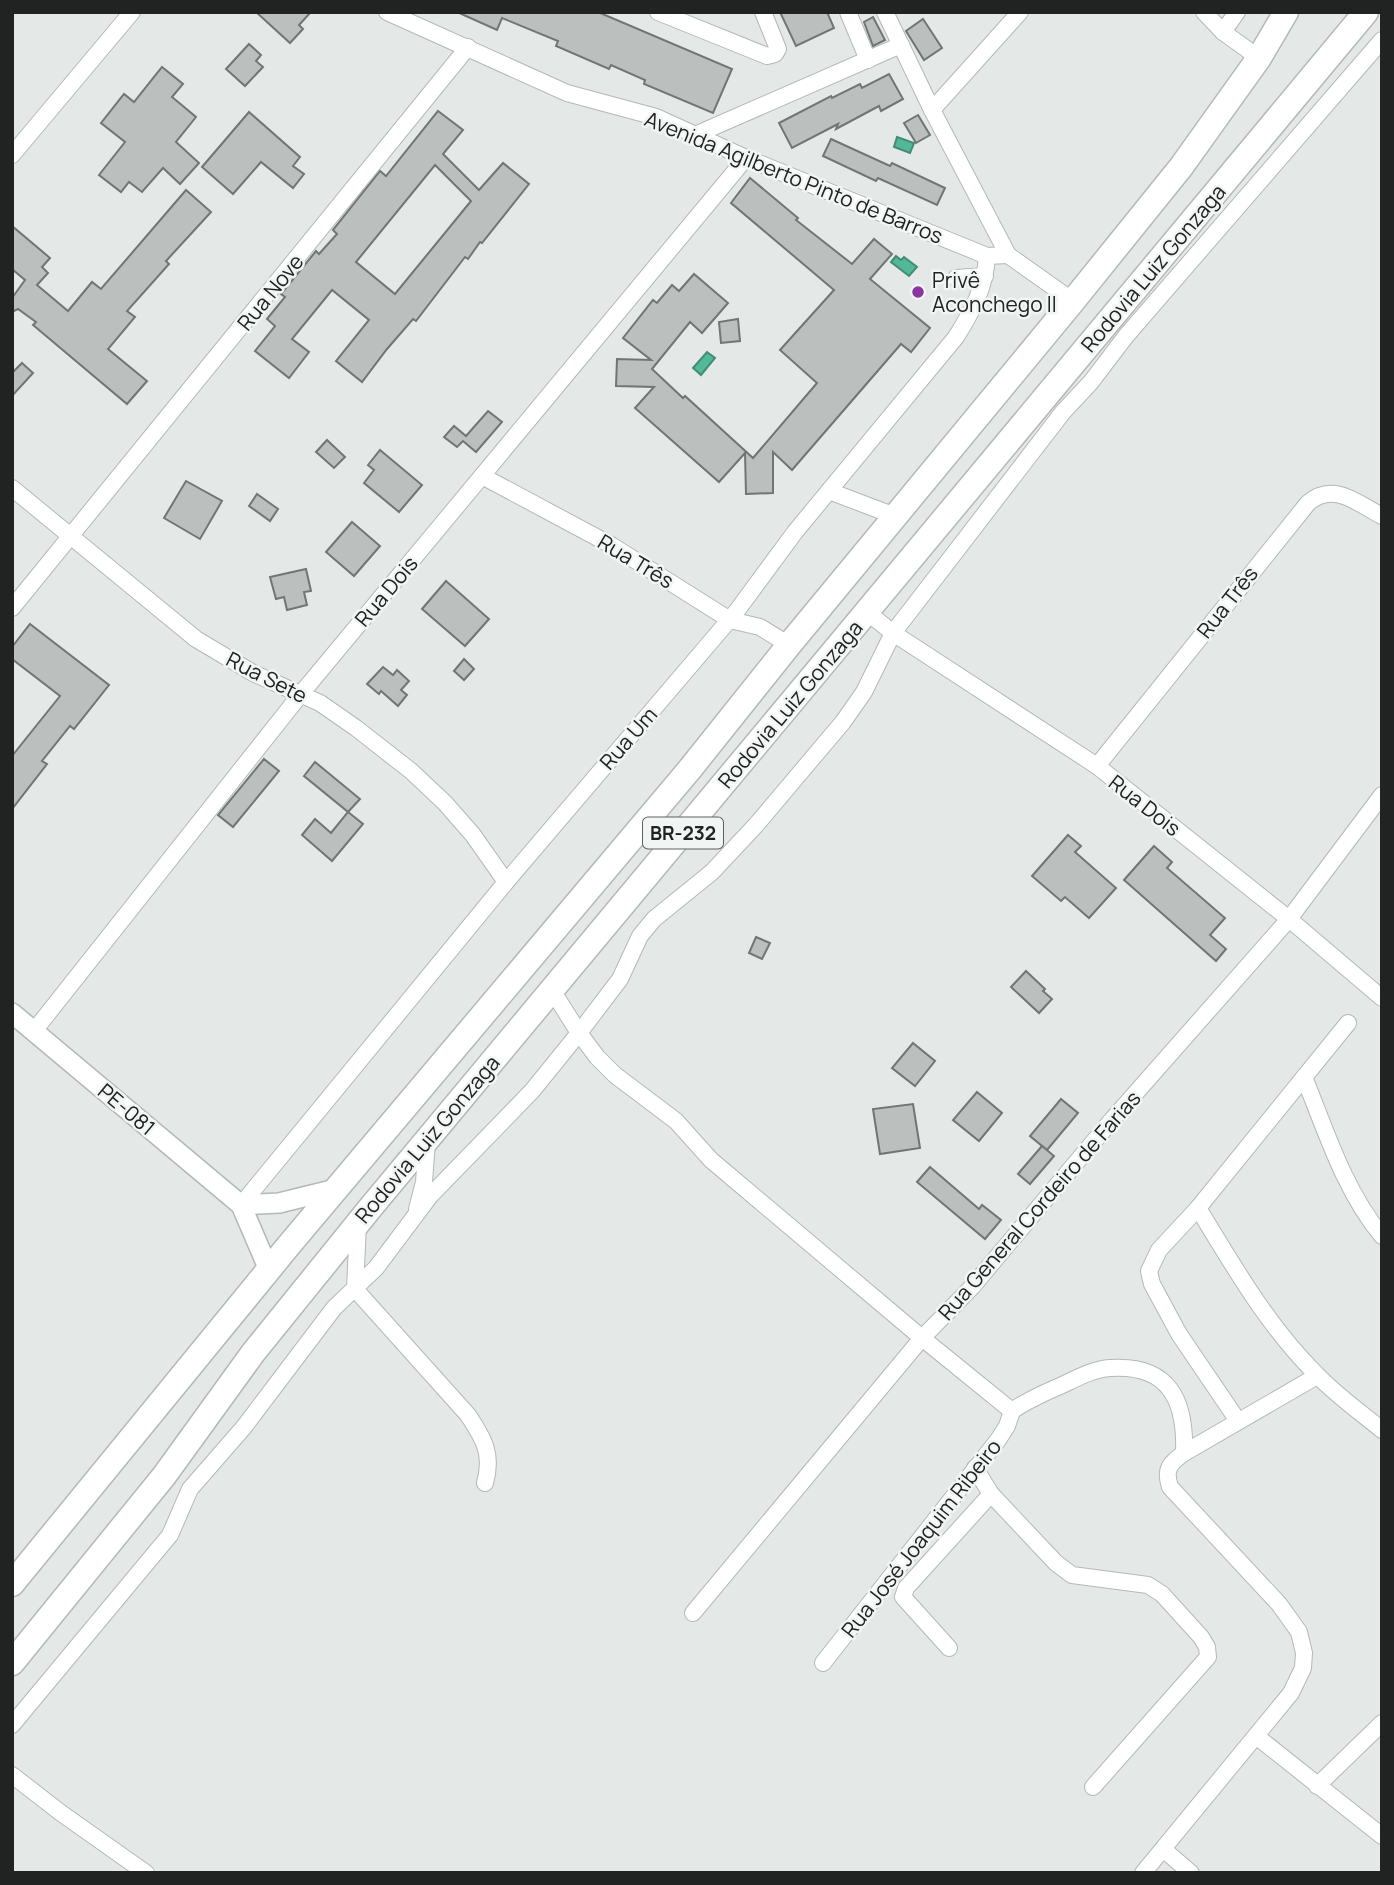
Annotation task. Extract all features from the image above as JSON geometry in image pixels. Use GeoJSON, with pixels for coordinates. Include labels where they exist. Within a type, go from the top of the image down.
{"type":"FeatureCollection","features":[{"type":"Feature","properties":{"kind":"highway","name":"Rodovia Luiz Gonzaga"},"geometry":{"type":"LineString","coordinates":[[12,1584],[335,1189],[690,769],[1073,301],[1181,167],[1259,58],[1286,12]]}},
{"type":"Feature","properties":{"kind":"highway","name":"Rodovia Luiz Gonzaga"},"geometry":{"type":"LineString","coordinates":[[12,1663],[164,1476],[253,1353],[358,1223],[1366,12]]}},
{"type":"Feature","properties":{"kind":"street"},"geometry":{"type":"LineString","coordinates":[[12,155],[132,12]]}},
{"type":"Feature","properties":{"kind":"street","name":"Avenida Agilberto Pinto de Barros"},"geometry":{"type":"LineString","coordinates":[[387,12],[567,93],[656,117],[746,158],[987,256],[1008,255]]}},
{"type":"Feature","properties":{"kind":"street"},"geometry":{"type":"LineString","coordinates":[[658,12],[767,56],[775,54],[778,48],[763,12]]}},
{"type":"Feature","properties":{"kind":"street"},"geometry":{"type":"LineString","coordinates":[[848,12],[868,60]]}},
{"type":"Feature","properties":{"kind":"street"},"geometry":{"type":"LineString","coordinates":[[885,12],[932,110],[1008,255],[1073,301]]}},
{"type":"Feature","properties":{"kind":"street"},"geometry":{"type":"LineString","coordinates":[[932,110],[1020,12]]}},
{"type":"Feature","properties":{"kind":"street"},"geometry":{"type":"LineString","coordinates":[[1204,12],[1223,32],[1259,58]]}},
{"type":"Feature","properties":{"kind":"street"},"geometry":{"type":"LineString","coordinates":[[1223,32],[1237,12]]}},
{"type":"Feature","properties":{"kind":"street"},"geometry":{"type":"LineString","coordinates":[[12,1725],[170,1535],[191,1489],[244,1427],[334,1308],[376,1268],[454,1170],[532,1091],[620,979],[640,936],[654,919],[712,872],[756,825],[843,722],[864,692],[893,633],[1063,412],[1382,40]]}},
{"type":"Feature","properties":{"kind":"street"},"geometry":{"type":"LineString","coordinates":[[695,135],[901,45]]}},
{"type":"Feature","properties":{"kind":"street","name":"Rua Nove"},"geometry":{"type":"LineString","coordinates":[[72,537],[468,47]]}},
{"type":"Feature","properties":{"kind":"street","name":"Rua Dois"},"geometry":{"type":"LineString","coordinates":[[20,1023],[300,695],[746,158]]}},
{"type":"Feature","properties":{"kind":"street","name":"Rua Um"},"geometry":{"type":"LineString","coordinates":[[241,1205],[506,881],[730,620],[790,529],[829,491],[956,337],[981,294],[987,256]]}},
{"type":"Feature","properties":{"kind":"street"},"geometry":{"type":"LineString","coordinates":[[956,278],[985,276]]}},
{"type":"Feature","properties":{"kind":"street","name":"Rua Três"},"geometry":{"type":"LineString","coordinates":[[482,476],[611,545],[730,620],[760,627],[789,645]]}},
{"type":"Feature","properties":{"kind":"street","name":"Rua Sete"},"geometry":{"type":"LineString","coordinates":[[12,488],[196,639],[253,673],[320,703],[411,771],[445,803],[473,835],[506,881]]}},
{"type":"Feature","properties":{"kind":"street"},"geometry":{"type":"LineString","coordinates":[[829,491],[895,516]]}},
{"type":"Feature","properties":{"kind":"street","name":"Rua Três"},"geometry":{"type":"LineString","coordinates":[[1097,766],[1317,495],[1333,493],[1382,516]]}},
{"type":"Feature","properties":{"kind":"street"},"geometry":{"type":"LineString","coordinates":[[12,608],[72,537]]}},
{"type":"Feature","properties":{"kind":"street","name":"Rua Dois"},"geometry":{"type":"LineString","coordinates":[[867,612],[893,633],[1097,766],[1289,919],[1382,998]]}},
{"type":"Feature","properties":{"kind":"street","name":"Rua General Cordeiro de Farias"},"geometry":{"type":"LineString","coordinates":[[692,1613],[922,1338],[972,1287],[1111,1121],[1289,919],[1382,795]]}},
{"type":"Feature","properties":{"kind":"street"},"geometry":{"type":"LineString","coordinates":[[552,990],[579,1033],[615,1075],[676,1121],[712,1160],[922,1338],[1012,1410],[1083,1375],[1109,1368],[1144,1370],[1162,1378],[1176,1395],[1185,1429],[1184,1453]]}},
{"type":"Feature","properties":{"kind":"street","name":"PE-081"},"geometry":{"type":"LineString","coordinates":[[20,1023],[241,1205]]}},
{"type":"Feature","properties":{"kind":"street"},"geometry":{"type":"LineString","coordinates":[[1238,1420],[1179,1334],[1152,1284],[1149,1271],[1159,1250],[1198,1208],[1348,1023]]}},
{"type":"Feature","properties":{"kind":"street"},"geometry":{"type":"LineString","coordinates":[[1304,1076],[1346,1181],[1370,1222],[1382,1236]]}},
{"type":"Feature","properties":{"kind":"street"},"geometry":{"type":"LineString","coordinates":[[415,1216],[424,1182],[427,1139]]}},
{"type":"Feature","properties":{"kind":"street"},"geometry":{"type":"LineString","coordinates":[[269,1270],[241,1205],[279,1203],[335,1189]]}},
{"type":"Feature","properties":{"kind":"street"},"geometry":{"type":"LineString","coordinates":[[1198,1208],[1252,1297],[1275,1329],[1317,1376],[1382,1430]]}},
{"type":"Feature","properties":{"kind":"street"},"geometry":{"type":"LineString","coordinates":[[358,1223],[355,1289],[468,1415],[480,1433],[490,1465],[485,1483]]}},
{"type":"Feature","properties":{"kind":"street"},"geometry":{"type":"LineString","coordinates":[[1143,1873],[1291,1693],[1303,1668],[1304,1653],[1299,1632],[1279,1604],[1170,1487],[1166,1476],[1167,1468],[1184,1453],[1317,1376]]}},
{"type":"Feature","properties":{"kind":"street","name":"Rua José Joaquim Ribeiro"},"geometry":{"type":"LineString","coordinates":[[823,1663],[1004,1432],[1012,1410]]}},
{"type":"Feature","properties":{"kind":"street"},"geometry":{"type":"LineString","coordinates":[[975,1468],[991,1494],[1056,1563],[1072,1575],[1148,1585],[1162,1594],[1207,1647],[1208,1657],[1093,1787]]}},
{"type":"Feature","properties":{"kind":"street"},"geometry":{"type":"LineString","coordinates":[[949,1648],[903,1597],[906,1588],[991,1494]]}},
{"type":"Feature","properties":{"kind":"street"},"geometry":{"type":"LineString","coordinates":[[1317,1786],[1382,1723]]}},
{"type":"Feature","properties":{"kind":"street"},"geometry":{"type":"LineString","coordinates":[[1256,1736],[1381,1835]]}},
{"type":"Feature","properties":{"kind":"street"},"geometry":{"type":"LineString","coordinates":[[12,1775],[146,1873]]}},
{"type":"Feature","properties":{"kind":"street"},"geometry":{"type":"LineString","coordinates":[[1163,1849],[1191,1873]]}},
{"type":"Feature","properties":{"kind":"shaded area"},"geometry":{"type":"Polygon","coordinates":[[[897,137],[914,143],[910,153],[894,147],[897,137]]]}},
{"type":"Feature","properties":{"kind":"shaded area"},"geometry":{"type":"Polygon","coordinates":[[[896,256],[901,260],[904,257],[917,267],[909,276],[891,262],[896,256]]]}},
{"type":"Feature","properties":{"kind":"shaded area"},"geometry":{"type":"Polygon","coordinates":[[[707,352],[715,358],[701,375],[693,368],[707,352]]]}},
{"type":"Feature","properties":{"kind":"building"},"geometry":{"type":"Polygon","coordinates":[[[256,12],[311,12],[299,25],[303,29],[290,43],[256,12]]]}},
{"type":"Feature","properties":{"kind":"building"},"geometry":{"type":"Polygon","coordinates":[[[457,12],[598,12],[732,69],[713,113],[644,84],[645,80],[611,65],[609,69],[556,46],[558,41],[502,18],[497,30],[457,12]]]}},
{"type":"Feature","properties":{"kind":"building"},"geometry":{"type":"Polygon","coordinates":[[[780,12],[827,12],[834,28],[796,46],[780,12]]]}},
{"type":"Feature","properties":{"kind":"building"},"geometry":{"type":"Polygon","coordinates":[[[873,17],[885,40],[873,46],[864,22],[873,17]]]}},
{"type":"Feature","properties":{"kind":"building"},"geometry":{"type":"Polygon","coordinates":[[[923,19],[942,48],[924,60],[906,31],[923,19]]]}},
{"type":"Feature","properties":{"kind":"building"},"geometry":{"type":"Polygon","coordinates":[[[249,44],[261,55],[256,61],[263,67],[245,86],[226,69],[249,44]]]}},
{"type":"Feature","properties":{"kind":"building"},"geometry":{"type":"Polygon","coordinates":[[[162,67],[183,84],[172,97],[196,117],[176,142],[199,163],[180,184],[163,168],[142,192],[129,182],[121,192],[99,175],[125,142],[101,123],[124,94],[134,102],[162,67]]]}},
{"type":"Feature","properties":{"kind":"building"},"geometry":{"type":"Polygon","coordinates":[[[889,74],[903,99],[881,111],[879,106],[836,129],[838,124],[792,148],[779,123],[831,96],[832,98],[860,84],[862,88],[889,74]]]}},
{"type":"Feature","properties":{"kind":"building"},"geometry":{"type":"Polygon","coordinates":[[[438,111],[463,130],[443,154],[479,190],[503,163],[529,184],[468,259],[465,257],[416,321],[413,319],[387,349],[362,382],[336,361],[369,320],[332,290],[292,339],[309,352],[289,378],[255,351],[275,326],[267,319],[285,297],[281,294],[316,251],[319,254],[337,234],[333,230],[380,171],[386,176],[438,111]],[[435,165],[356,262],[395,294],[471,201],[435,165]]]}},
{"type":"Feature","properties":{"kind":"building"},"geometry":{"type":"Polygon","coordinates":[[[249,112],[300,157],[293,166],[304,174],[293,188],[261,162],[233,194],[202,167],[249,112]]]}},
{"type":"Feature","properties":{"kind":"building"},"geometry":{"type":"Polygon","coordinates":[[[918,115],[930,135],[916,143],[904,123],[918,115]]]}},
{"type":"Feature","properties":{"kind":"building"},"geometry":{"type":"Polygon","coordinates":[[[831,139],[945,188],[937,205],[823,156],[831,139]]]}},
{"type":"Feature","properties":{"kind":"building"},"geometry":{"type":"Polygon","coordinates":[[[750,178],[798,218],[796,220],[852,264],[874,239],[892,254],[870,279],[930,328],[911,352],[901,344],[792,470],[773,452],[773,493],[746,494],[745,453],[719,482],[635,408],[654,387],[616,386],[617,359],[651,360],[623,338],[653,300],[657,303],[672,285],[679,291],[694,274],[728,303],[702,333],[690,322],[652,369],[683,398],[685,396],[753,458],[817,383],[780,350],[834,290],[731,203],[750,178]]]}},
{"type":"Feature","properties":{"kind":"building"},"geometry":{"type":"Polygon","coordinates":[[[186,190],[211,212],[166,261],[169,264],[127,311],[135,317],[108,349],[147,381],[127,404],[33,325],[36,322],[18,309],[12,312],[12,298],[25,280],[12,269],[12,226],[50,258],[42,267],[48,273],[37,285],[68,311],[92,282],[101,289],[186,190]]]}},
{"type":"Feature","properties":{"kind":"building"},"geometry":{"type":"Polygon","coordinates":[[[738,319],[740,341],[721,343],[719,322],[738,319]]]}},
{"type":"Feature","properties":{"kind":"building"},"geometry":{"type":"Polygon","coordinates":[[[22,363],[33,373],[12,396],[12,373],[22,363]]]}},
{"type":"Feature","properties":{"kind":"building"},"geometry":{"type":"Polygon","coordinates":[[[488,411],[502,422],[476,452],[463,441],[457,447],[444,437],[454,426],[466,436],[488,411]]]}},
{"type":"Feature","properties":{"kind":"building"},"geometry":{"type":"Polygon","coordinates":[[[327,440],[345,457],[334,468],[316,452],[327,440]]]}},
{"type":"Feature","properties":{"kind":"building"},"geometry":{"type":"Polygon","coordinates":[[[380,450],[422,485],[399,512],[364,483],[374,470],[368,465],[380,450]]]}},
{"type":"Feature","properties":{"kind":"building"},"geometry":{"type":"Polygon","coordinates":[[[186,481],[222,501],[200,539],[164,518],[186,481]]]}},
{"type":"Feature","properties":{"kind":"building"},"geometry":{"type":"Polygon","coordinates":[[[257,494],[278,509],[270,521],[249,506],[257,494]]]}},
{"type":"Feature","properties":{"kind":"building"},"geometry":{"type":"Polygon","coordinates":[[[352,522],[380,546],[354,576],[326,552],[352,522]]]}},
{"type":"Feature","properties":{"kind":"building"},"geometry":{"type":"Polygon","coordinates":[[[306,569],[311,591],[304,592],[307,605],[287,610],[284,597],[276,599],[270,577],[306,569]]]}},
{"type":"Feature","properties":{"kind":"building"},"geometry":{"type":"Polygon","coordinates":[[[446,581],[489,619],[465,646],[422,609],[446,581]]]}},
{"type":"Feature","properties":{"kind":"building"},"geometry":{"type":"Polygon","coordinates":[[[30,624],[109,685],[74,729],[70,726],[42,761],[47,764],[12,809],[12,756],[60,696],[12,659],[12,647],[30,624]]]}},
{"type":"Feature","properties":{"kind":"building"},"geometry":{"type":"Polygon","coordinates":[[[464,659],[474,669],[464,680],[454,671],[464,659]]]}},
{"type":"Feature","properties":{"kind":"building"},"geometry":{"type":"Polygon","coordinates":[[[383,667],[393,675],[397,670],[409,681],[401,690],[407,695],[398,706],[381,691],[379,694],[367,684],[383,667]]]}},
{"type":"Feature","properties":{"kind":"building"},"geometry":{"type":"Polygon","coordinates":[[[264,759],[279,771],[233,827],[218,815],[264,759]]]}},
{"type":"Feature","properties":{"kind":"building"},"geometry":{"type":"Polygon","coordinates":[[[315,762],[360,799],[348,812],[304,776],[315,762]]]}},
{"type":"Feature","properties":{"kind":"building"},"geometry":{"type":"Polygon","coordinates":[[[348,812],[363,824],[332,861],[302,835],[315,819],[331,833],[348,812]]]}},
{"type":"Feature","properties":{"kind":"building"},"geometry":{"type":"Polygon","coordinates":[[[1068,835],[1081,846],[1075,852],[1116,888],[1089,918],[1065,897],[1061,901],[1032,876],[1068,835]]]}},
{"type":"Feature","properties":{"kind":"building"},"geometry":{"type":"Polygon","coordinates":[[[1154,846],[1172,862],[1167,868],[1225,918],[1210,935],[1226,949],[1216,961],[1124,880],[1154,846]]]}},
{"type":"Feature","properties":{"kind":"building"},"geometry":{"type":"Polygon","coordinates":[[[756,937],[770,943],[762,959],[749,953],[756,937]]]}},
{"type":"Feature","properties":{"kind":"building"},"geometry":{"type":"Polygon","coordinates":[[[1026,971],[1052,999],[1039,1013],[1011,987],[1026,971]]]}},
{"type":"Feature","properties":{"kind":"building"},"geometry":{"type":"Polygon","coordinates":[[[913,1043],[935,1061],[915,1086],[892,1068],[913,1043]]]}},
{"type":"Feature","properties":{"kind":"building"},"geometry":{"type":"Polygon","coordinates":[[[977,1092],[1002,1113],[979,1141],[953,1120],[977,1092]]]}},
{"type":"Feature","properties":{"kind":"building"},"geometry":{"type":"Polygon","coordinates":[[[1061,1099],[1078,1113],[1047,1150],[1030,1136],[1061,1099]]]}},
{"type":"Feature","properties":{"kind":"building"},"geometry":{"type":"Polygon","coordinates":[[[913,1104],[920,1148],[880,1154],[873,1109],[913,1104]]]}},
{"type":"Feature","properties":{"kind":"building"},"geometry":{"type":"Polygon","coordinates":[[[1042,1146],[1054,1156],[1030,1184],[1018,1174],[1042,1146]]]}},
{"type":"Feature","properties":{"kind":"building"},"geometry":{"type":"Polygon","coordinates":[[[930,1167],[979,1209],[982,1205],[1001,1220],[985,1239],[917,1182],[930,1167]]]}},
{"type":"Feature","properties":{"kind":"place","name":"Privê Aconchego II"},"geometry":{"type":"Point","coordinates":[918,292]}}]}
